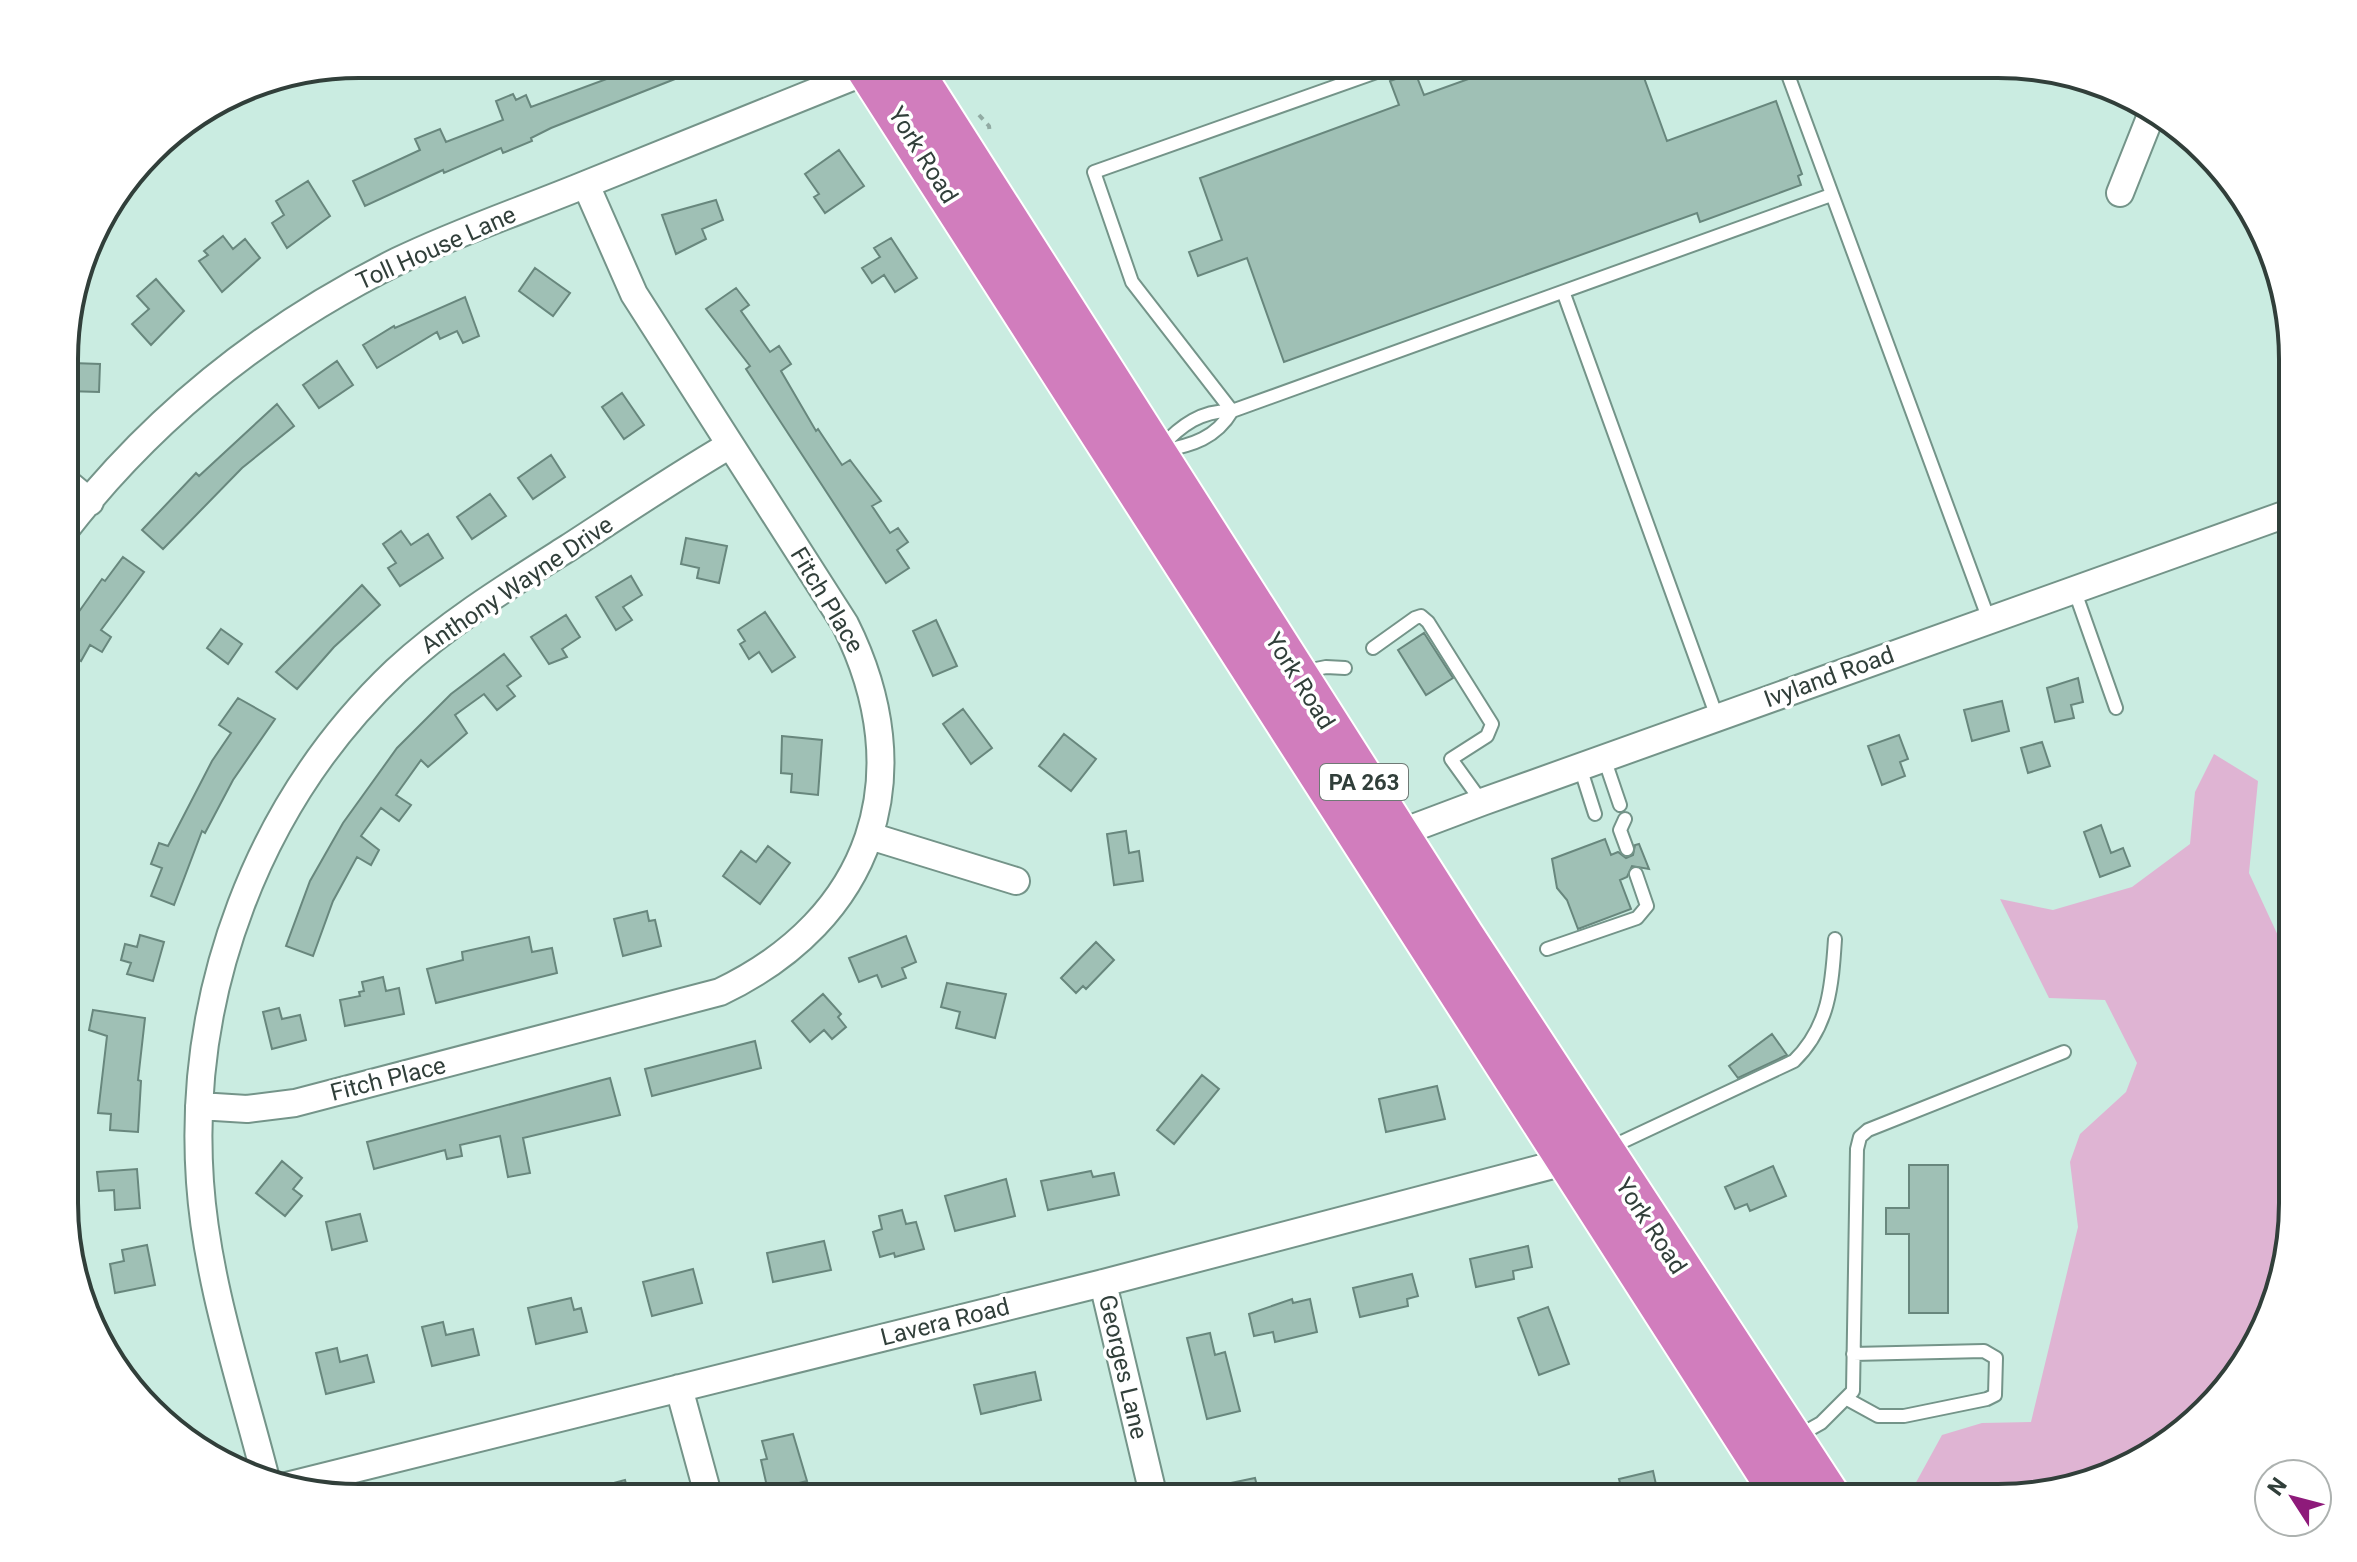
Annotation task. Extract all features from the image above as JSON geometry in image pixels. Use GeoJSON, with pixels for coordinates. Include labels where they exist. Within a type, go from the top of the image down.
{"type":"FeatureCollection","features":[{"type":"Feature","properties":{"kind":"highway","name":"York Road"},"geometry":{"type":"LineString","coordinates":[[890,79],[1140,461],[1774,1450],[1812,1483]]}},
{"type":"Feature","properties":{"kind":"highway","name":"York Road"},"geometry":{"type":"LineString","coordinates":[[1774,1450],[1782,1483]]}},
{"type":"Feature","properties":{"kind":"street","name":"Toll House Lane"},"geometry":{"type":"LineString","coordinates":[[78,516],[153,432],[209,382],[287,324],[399,261],[850,79]]}},
{"type":"Feature","properties":{"kind":"street"},"geometry":{"type":"LineString","coordinates":[[2120,193],[2148,122]]}},
{"type":"Feature","properties":{"kind":"street","name":"Fitch Place"},"geometry":{"type":"LineString","coordinates":[[199,1106],[247,1109],[295,1103],[720,992],[763,970],[811,932],[853,877],[870,836],[880,791],[882,754],[879,717],[867,671],[845,624],[634,294],[586,185]]}},
{"type":"Feature","properties":{"kind":"street","name":"Anthony Wayne Drive"},"geometry":{"type":"LineString","coordinates":[[263,1467],[205,1229],[199,1106],[212,1002],[238,910],[271,836],[325,750],[364,704],[448,626],[730,445]]}},
{"type":"Feature","properties":{"kind":"street"},"geometry":{"type":"LineString","coordinates":[[78,492],[90,502]]}},
{"type":"Feature","properties":{"kind":"street","name":"Ivyland Road"},"geometry":{"type":"LineString","coordinates":[[1383,843],[1482,802],[2278,517]]}},
{"type":"Feature","properties":{"kind":"street"},"geometry":{"type":"LineString","coordinates":[[870,836],[1016,881]]}},
{"type":"Feature","properties":{"kind":"street","name":"Lavera Road"},"geometry":{"type":"LineString","coordinates":[[310,1480],[1103,1283],[1585,1156]]}},
{"type":"Feature","properties":{"kind":"street","name":"Georges Lane"},"geometry":{"type":"LineString","coordinates":[[1103,1283],[1151,1484]]}},
{"type":"Feature","properties":{"kind":"street"},"geometry":{"type":"LineString","coordinates":[[679,1388],[705,1484]]}},
{"type":"Feature","properties":{"kind":"lane"},"geometry":{"type":"LineString","coordinates":[[1232,411],[1132,282],[1094,172],[1358,78]]}},
{"type":"Feature","properties":{"kind":"lane"},"geometry":{"type":"LineString","coordinates":[[1789,78],[1989,620]]}},
{"type":"Feature","properties":{"kind":"lane"},"geometry":{"type":"LineString","coordinates":[[1140,461],[1179,427],[1213,410],[1232,411],[1564,294],[1831,195]]}},
{"type":"Feature","properties":{"kind":"lane"},"geometry":{"type":"LineString","coordinates":[[1564,294],[1717,717]]}},
{"type":"Feature","properties":{"kind":"lane"},"geometry":{"type":"LineString","coordinates":[[1140,461],[1189,446],[1211,435],[1221,429],[1232,411]]}},
{"type":"Feature","properties":{"kind":"lane"},"geometry":{"type":"LineString","coordinates":[[2074,589],[2116,708]]}},
{"type":"Feature","properties":{"kind":"lane"},"geometry":{"type":"LineString","coordinates":[[1373,648],[1415,618],[1421,616],[1428,622],[1492,724],[1487,736],[1451,759],[1482,802]]}},
{"type":"Feature","properties":{"kind":"lane"},"geometry":{"type":"LineString","coordinates":[[1281,683],[1326,667],[1345,668]]}},
{"type":"Feature","properties":{"kind":"lane"},"geometry":{"type":"LineString","coordinates":[[1592,762],[1620,805]]}},
{"type":"Feature","properties":{"kind":"lane"},"geometry":{"type":"LineString","coordinates":[[1592,762],[1595,814]]}},
{"type":"Feature","properties":{"kind":"lane"},"geometry":{"type":"LineString","coordinates":[[1625,819],[1620,830],[1627,849]]}},
{"type":"Feature","properties":{"kind":"lane"},"geometry":{"type":"LineString","coordinates":[[1547,949],[1637,918],[1645,912],[1647,906],[1636,874]]}},
{"type":"Feature","properties":{"kind":"lane"},"geometry":{"type":"LineString","coordinates":[[1585,1156],[1794,1061],[1809,1046],[1831,996],[1835,939]]}},
{"type":"Feature","properties":{"kind":"lane"},"geometry":{"type":"LineString","coordinates":[[1774,1450],[1821,1423],[1853,1391],[1857,1149],[1860,1137],[1868,1130],[2064,1052]]}},
{"type":"Feature","properties":{"kind":"lane"},"geometry":{"type":"LineString","coordinates":[[1847,1399],[1878,1416],[1904,1416],[1987,1399],[1995,1395],[1997,1385],[1996,1358],[1984,1351],[1853,1354]]}},
{"type":"Feature","properties":{"kind":"shaded area"},"geometry":{"type":"Polygon","coordinates":[[[2214,754],[2258,781],[2249,873],[2279,937],[2277,1240],[2258,1310],[2232,1359],[2197,1402],[2154,1437],[2122,1455],[2088,1469],[2035,1482],[1916,1483],[1942,1435],[1982,1423],[2031,1422],[2078,1227],[2070,1162],[2080,1134],[2126,1092],[2137,1063],[2105,1000],[2049,998],[2000,899],[2053,910],[2132,887],[2190,844],[2195,792],[2214,754]]]}},
{"type":"Feature","properties":{"kind":"building"},"geometry":{"type":"Polygon","coordinates":[[[1417,78],[1424,95],[1470,78],[1644,78],[1667,141],[1776,101],[1802,174],[1798,176],[1801,185],[1700,222],[1697,213],[1284,362],[1247,258],[1198,276],[1189,252],[1222,240],[1200,178],[1399,105],[1390,81],[1417,78]]]}},
{"type":"Feature","properties":{"kind":"building"},"geometry":{"type":"Polygon","coordinates":[[[607,79],[676,79],[551,128],[531,138],[532,141],[503,153],[501,148],[444,173],[443,170],[365,206],[353,181],[420,150],[415,139],[440,129],[446,142],[503,120],[496,101],[513,94],[516,100],[526,95],[531,107],[607,79]]]}},
{"type":"Feature","properties":{"kind":"building"},"geometry":{"type":"Polygon","coordinates":[[[839,150],[864,186],[825,213],[814,197],[819,194],[805,174],[839,150]]]}},
{"type":"Feature","properties":{"kind":"building"},"geometry":{"type":"Polygon","coordinates":[[[308,181],[330,216],[287,248],[272,223],[284,215],[276,201],[308,181]]]}},
{"type":"Feature","properties":{"kind":"building"},"geometry":{"type":"Polygon","coordinates":[[[716,200],[723,220],[702,229],[706,239],[676,254],[662,215],[716,200]]]}},
{"type":"Feature","properties":{"kind":"building"},"geometry":{"type":"Polygon","coordinates":[[[223,236],[233,249],[245,239],[260,258],[222,292],[199,261],[208,255],[204,251],[223,236]]]}},
{"type":"Feature","properties":{"kind":"building"},"geometry":{"type":"Polygon","coordinates":[[[891,238],[917,278],[895,292],[884,275],[872,283],[862,268],[880,257],[874,248],[891,238]]]}},
{"type":"Feature","properties":{"kind":"building"},"geometry":{"type":"Polygon","coordinates":[[[535,268],[570,293],[553,316],[519,291],[535,268]]]}},
{"type":"Feature","properties":{"kind":"building"},"geometry":{"type":"Polygon","coordinates":[[[156,279],[184,311],[151,345],[132,324],[149,309],[137,296],[156,279]]]}},
{"type":"Feature","properties":{"kind":"building"},"geometry":{"type":"Polygon","coordinates":[[[736,288],[749,305],[741,311],[770,352],[779,346],[791,364],[781,371],[816,431],[818,429],[842,465],[850,460],[881,501],[872,506],[890,533],[898,528],[908,542],[897,550],[909,568],[886,583],[746,369],[750,366],[706,309],[736,288]]]}},
{"type":"Feature","properties":{"kind":"building"},"geometry":{"type":"Polygon","coordinates":[[[465,297],[479,336],[463,343],[457,331],[440,339],[437,332],[377,368],[363,345],[394,326],[465,297]]]}},
{"type":"Feature","properties":{"kind":"building"},"geometry":{"type":"Polygon","coordinates":[[[337,361],[353,385],[319,408],[303,385],[337,361]]]}},
{"type":"Feature","properties":{"kind":"building"},"geometry":{"type":"Polygon","coordinates":[[[78,363],[100,364],[99,392],[78,391],[78,363]]]}},
{"type":"Feature","properties":{"kind":"building"},"geometry":{"type":"Polygon","coordinates":[[[622,393],[644,425],[624,439],[602,407],[622,393]]]}},
{"type":"Feature","properties":{"kind":"building"},"geometry":{"type":"Polygon","coordinates":[[[277,404],[294,426],[242,468],[163,549],[142,530],[196,473],[199,476],[277,404]]]}},
{"type":"Feature","properties":{"kind":"building"},"geometry":{"type":"Polygon","coordinates":[[[551,455],[565,477],[533,499],[518,478],[551,455]]]}},
{"type":"Feature","properties":{"kind":"building"},"geometry":{"type":"Polygon","coordinates":[[[490,494],[506,516],[472,539],[457,517],[490,494]]]}},
{"type":"Feature","properties":{"kind":"building"},"geometry":{"type":"Polygon","coordinates":[[[401,531],[411,545],[428,534],[443,558],[400,586],[388,568],[396,563],[383,544],[401,531]]]}},
{"type":"Feature","properties":{"kind":"building"},"geometry":{"type":"Polygon","coordinates":[[[686,538],[727,546],[719,583],[697,578],[699,568],[681,564],[686,538]]]}},
{"type":"Feature","properties":{"kind":"building"},"geometry":{"type":"Polygon","coordinates":[[[123,557],[144,572],[101,630],[111,637],[102,652],[90,645],[81,661],[78,659],[78,613],[102,579],[105,581],[123,557]]]}},
{"type":"Feature","properties":{"kind":"building"},"geometry":{"type":"Polygon","coordinates":[[[631,576],[642,595],[623,607],[632,620],[616,630],[596,597],[631,576]]]}},
{"type":"Feature","properties":{"kind":"building"},"geometry":{"type":"Polygon","coordinates":[[[362,585],[380,605],[334,647],[297,689],[276,672],[362,585]]]}},
{"type":"Feature","properties":{"kind":"building"},"geometry":{"type":"Polygon","coordinates":[[[765,612],[795,657],[772,672],[759,652],[749,659],[740,644],[745,641],[738,630],[765,612]]]}},
{"type":"Feature","properties":{"kind":"building"},"geometry":{"type":"Polygon","coordinates":[[[566,615],[580,637],[562,649],[567,657],[549,664],[531,637],[566,615]]]}},
{"type":"Feature","properties":{"kind":"building"},"geometry":{"type":"Polygon","coordinates":[[[936,620],[957,666],[933,676],[913,631],[936,620]]]}},
{"type":"Feature","properties":{"kind":"building"},"geometry":{"type":"Polygon","coordinates":[[[221,629],[242,644],[228,664],[207,648],[221,629]]]}},
{"type":"Feature","properties":{"kind":"building"},"geometry":{"type":"Polygon","coordinates":[[[1424,633],[1453,678],[1426,695],[1398,650],[1424,633]]]}},
{"type":"Feature","properties":{"kind":"building"},"geometry":{"type":"Polygon","coordinates":[[[504,654],[521,676],[507,686],[515,696],[497,710],[484,694],[455,715],[467,733],[428,767],[421,760],[396,795],[411,805],[399,821],[381,808],[361,836],[379,850],[371,865],[357,857],[333,901],[313,956],[286,946],[310,881],[343,823],[397,748],[451,694],[504,654]]]}},
{"type":"Feature","properties":{"kind":"building"},"geometry":{"type":"Polygon","coordinates":[[[2078,678],[2083,702],[2071,705],[2074,718],[2055,722],[2047,688],[2078,678]]]}},
{"type":"Feature","properties":{"kind":"building"},"geometry":{"type":"Polygon","coordinates":[[[238,698],[275,719],[233,780],[205,833],[202,831],[174,905],[151,896],[162,868],[151,864],[159,843],[168,846],[212,761],[231,733],[219,725],[238,698]]]}},
{"type":"Feature","properties":{"kind":"building"},"geometry":{"type":"Polygon","coordinates":[[[2002,701],[2009,731],[1972,741],[1964,710],[2002,701]]]}},
{"type":"Feature","properties":{"kind":"building"},"geometry":{"type":"Polygon","coordinates":[[[963,709],[992,748],[971,764],[943,724],[963,709]]]}},
{"type":"Feature","properties":{"kind":"building"},"geometry":{"type":"Polygon","coordinates":[[[1064,734],[1096,759],[1071,791],[1039,766],[1064,734]]]}},
{"type":"Feature","properties":{"kind":"building"},"geometry":{"type":"Polygon","coordinates":[[[1899,735],[1908,759],[1900,762],[1905,776],[1882,785],[1868,746],[1899,735]]]}},
{"type":"Feature","properties":{"kind":"building"},"geometry":{"type":"Polygon","coordinates":[[[782,736],[822,740],[818,795],[791,792],[792,774],[781,773],[782,736]]]}},
{"type":"Feature","properties":{"kind":"building"},"geometry":{"type":"Polygon","coordinates":[[[2042,742],[2050,766],[2028,773],[2021,748],[2042,742]]]}},
{"type":"Feature","properties":{"kind":"building"},"geometry":{"type":"Polygon","coordinates":[[[2101,825],[2111,853],[2123,848],[2130,866],[2100,877],[2084,832],[2101,825]]]}},
{"type":"Feature","properties":{"kind":"building"},"geometry":{"type":"Polygon","coordinates":[[[1126,831],[1129,853],[1139,851],[1143,881],[1114,885],[1107,834],[1126,831]]]}},
{"type":"Feature","properties":{"kind":"building"},"geometry":{"type":"Polygon","coordinates":[[[1605,839],[1611,855],[1618,852],[1626,858],[1633,855],[1635,845],[1639,844],[1649,869],[1632,866],[1627,877],[1620,880],[1631,909],[1578,929],[1567,900],[1557,888],[1552,859],[1605,839]]]}},
{"type":"Feature","properties":{"kind":"building"},"geometry":{"type":"Polygon","coordinates":[[[768,846],[790,863],[760,904],[723,876],[741,851],[756,862],[768,846]]]}},
{"type":"Feature","properties":{"kind":"building"},"geometry":{"type":"Polygon","coordinates":[[[647,911],[649,921],[655,920],[661,946],[623,956],[614,919],[647,911]]]}},
{"type":"Feature","properties":{"kind":"building"},"geometry":{"type":"Polygon","coordinates":[[[140,935],[164,942],[153,981],[127,974],[131,963],[121,960],[125,944],[137,947],[140,935]]]}},
{"type":"Feature","properties":{"kind":"building"},"geometry":{"type":"Polygon","coordinates":[[[906,936],[916,962],[902,968],[906,978],[882,987],[877,975],[859,982],[849,958],[906,936]]]}},
{"type":"Feature","properties":{"kind":"building"},"geometry":{"type":"Polygon","coordinates":[[[529,937],[532,952],[552,948],[557,973],[436,1003],[427,969],[463,960],[462,952],[529,937]]]}},
{"type":"Feature","properties":{"kind":"building"},"geometry":{"type":"Polygon","coordinates":[[[1096,942],[1114,960],[1086,989],[1083,986],[1076,993],[1061,978],[1096,942]]]}},
{"type":"Feature","properties":{"kind":"building"},"geometry":{"type":"Polygon","coordinates":[[[383,977],[386,991],[399,988],[404,1014],[345,1026],[340,1000],[360,996],[359,992],[364,991],[362,982],[383,977]]]}},
{"type":"Feature","properties":{"kind":"building"},"geometry":{"type":"Polygon","coordinates":[[[947,983],[1006,994],[995,1038],[956,1028],[960,1012],[941,1007],[947,983]]]}},
{"type":"Feature","properties":{"kind":"building"},"geometry":{"type":"Polygon","coordinates":[[[823,994],[841,1014],[838,1017],[846,1027],[832,1039],[824,1030],[810,1042],[792,1021],[823,994]]]}},
{"type":"Feature","properties":{"kind":"building"},"geometry":{"type":"Polygon","coordinates":[[[279,1008],[282,1019],[300,1015],[306,1040],[272,1049],[263,1012],[279,1008]]]}},
{"type":"Feature","properties":{"kind":"building"},"geometry":{"type":"Polygon","coordinates":[[[93,1010],[145,1018],[138,1080],[141,1081],[138,1132],[110,1130],[111,1114],[98,1113],[107,1036],[89,1030],[93,1010]]]}},
{"type":"Feature","properties":{"kind":"building"},"geometry":{"type":"Polygon","coordinates":[[[1772,1034],[1787,1055],[1738,1078],[1729,1066],[1772,1034]]]}},
{"type":"Feature","properties":{"kind":"building"},"geometry":{"type":"Polygon","coordinates":[[[755,1041],[761,1068],[652,1096],[645,1069],[755,1041]]]}},
{"type":"Feature","properties":{"kind":"building"},"geometry":{"type":"Polygon","coordinates":[[[1202,1075],[1219,1089],[1174,1144],[1157,1130],[1202,1075]]]}},
{"type":"Feature","properties":{"kind":"building"},"geometry":{"type":"Polygon","coordinates":[[[610,1078],[620,1115],[523,1138],[530,1173],[508,1177],[500,1136],[460,1145],[462,1156],[447,1159],[445,1150],[374,1169],[367,1142],[610,1078]]]}},
{"type":"Feature","properties":{"kind":"building"},"geometry":{"type":"Polygon","coordinates":[[[1437,1086],[1445,1119],[1386,1132],[1379,1099],[1437,1086]]]}},
{"type":"Feature","properties":{"kind":"building"},"geometry":{"type":"Polygon","coordinates":[[[282,1161],[302,1178],[293,1189],[302,1196],[285,1216],[256,1193],[282,1161]]]}},
{"type":"Feature","properties":{"kind":"building"},"geometry":{"type":"Polygon","coordinates":[[[1909,1165],[1948,1165],[1948,1313],[1909,1313],[1909,1234],[1886,1234],[1886,1208],[1909,1208],[1909,1165]]]}},
{"type":"Feature","properties":{"kind":"building"},"geometry":{"type":"Polygon","coordinates":[[[1773,1166],[1786,1196],[1750,1211],[1747,1204],[1735,1209],[1725,1187],[1773,1166]]]}},
{"type":"Feature","properties":{"kind":"building"},"geometry":{"type":"Polygon","coordinates":[[[137,1169],[140,1208],[115,1210],[114,1190],[99,1191],[97,1172],[137,1169]]]}},
{"type":"Feature","properties":{"kind":"building"},"geometry":{"type":"Polygon","coordinates":[[[1091,1171],[1093,1177],[1114,1173],[1119,1195],[1048,1210],[1041,1181],[1091,1171]]]}},
{"type":"Feature","properties":{"kind":"building"},"geometry":{"type":"Polygon","coordinates":[[[1006,1179],[1015,1216],[955,1231],[945,1196],[1006,1179]]]}},
{"type":"Feature","properties":{"kind":"building"},"geometry":{"type":"Polygon","coordinates":[[[902,1210],[906,1224],[916,1222],[924,1249],[895,1257],[894,1253],[880,1257],[873,1232],[882,1229],[879,1216],[902,1210]]]}},
{"type":"Feature","properties":{"kind":"building"},"geometry":{"type":"Polygon","coordinates":[[[360,1214],[367,1241],[332,1250],[326,1222],[360,1214]]]}},
{"type":"Feature","properties":{"kind":"building"},"geometry":{"type":"Polygon","coordinates":[[[824,1241],[831,1270],[773,1282],[767,1253],[824,1241]]]}},
{"type":"Feature","properties":{"kind":"building"},"geometry":{"type":"Polygon","coordinates":[[[147,1245],[155,1285],[115,1293],[110,1264],[124,1261],[122,1250],[147,1245]]]}},
{"type":"Feature","properties":{"kind":"building"},"geometry":{"type":"Polygon","coordinates":[[[1528,1246],[1532,1267],[1513,1271],[1514,1279],[1476,1287],[1470,1259],[1528,1246]]]}},
{"type":"Feature","properties":{"kind":"building"},"geometry":{"type":"Polygon","coordinates":[[[693,1269],[702,1303],[652,1316],[643,1282],[693,1269]]]}},
{"type":"Feature","properties":{"kind":"building"},"geometry":{"type":"Polygon","coordinates":[[[1412,1274],[1418,1296],[1407,1299],[1408,1306],[1360,1317],[1353,1288],[1412,1274]]]}},
{"type":"Feature","properties":{"kind":"building"},"geometry":{"type":"Polygon","coordinates":[[[571,1298],[574,1310],[581,1308],[587,1332],[536,1344],[528,1308],[571,1298]]]}},
{"type":"Feature","properties":{"kind":"building"},"geometry":{"type":"Polygon","coordinates":[[[1292,1299],[1293,1303],[1310,1299],[1317,1332],[1275,1342],[1273,1332],[1254,1336],[1249,1314],[1292,1299]]]}},
{"type":"Feature","properties":{"kind":"building"},"geometry":{"type":"Polygon","coordinates":[[[1548,1307],[1569,1364],[1539,1375],[1518,1318],[1548,1307]]]}},
{"type":"Feature","properties":{"kind":"building"},"geometry":{"type":"Polygon","coordinates":[[[443,1322],[446,1335],[473,1329],[479,1355],[432,1366],[422,1327],[443,1322]]]}},
{"type":"Feature","properties":{"kind":"building"},"geometry":{"type":"Polygon","coordinates":[[[1210,1333],[1215,1355],[1225,1352],[1240,1411],[1207,1419],[1187,1338],[1210,1333]]]}},
{"type":"Feature","properties":{"kind":"building"},"geometry":{"type":"Polygon","coordinates":[[[337,1348],[340,1362],[367,1355],[374,1382],[326,1394],[316,1353],[337,1348]]]}},
{"type":"Feature","properties":{"kind":"building"},"geometry":{"type":"Polygon","coordinates":[[[1035,1372],[1041,1400],[981,1414],[974,1385],[1035,1372]]]}},
{"type":"Feature","properties":{"kind":"building"},"geometry":{"type":"Polygon","coordinates":[[[793,1434],[807,1481],[766,1484],[761,1460],[767,1459],[762,1441],[793,1434]]]}},
{"type":"Feature","properties":{"kind":"building"},"geometry":{"type":"Polygon","coordinates":[[[1653,1471],[1656,1483],[1620,1483],[1619,1479],[1653,1471]]]}},
{"type":"Feature","properties":{"kind":"building"},"geometry":{"type":"Polygon","coordinates":[[[1255,1478],[1256,1483],[1229,1483],[1255,1478]]]}}]}
